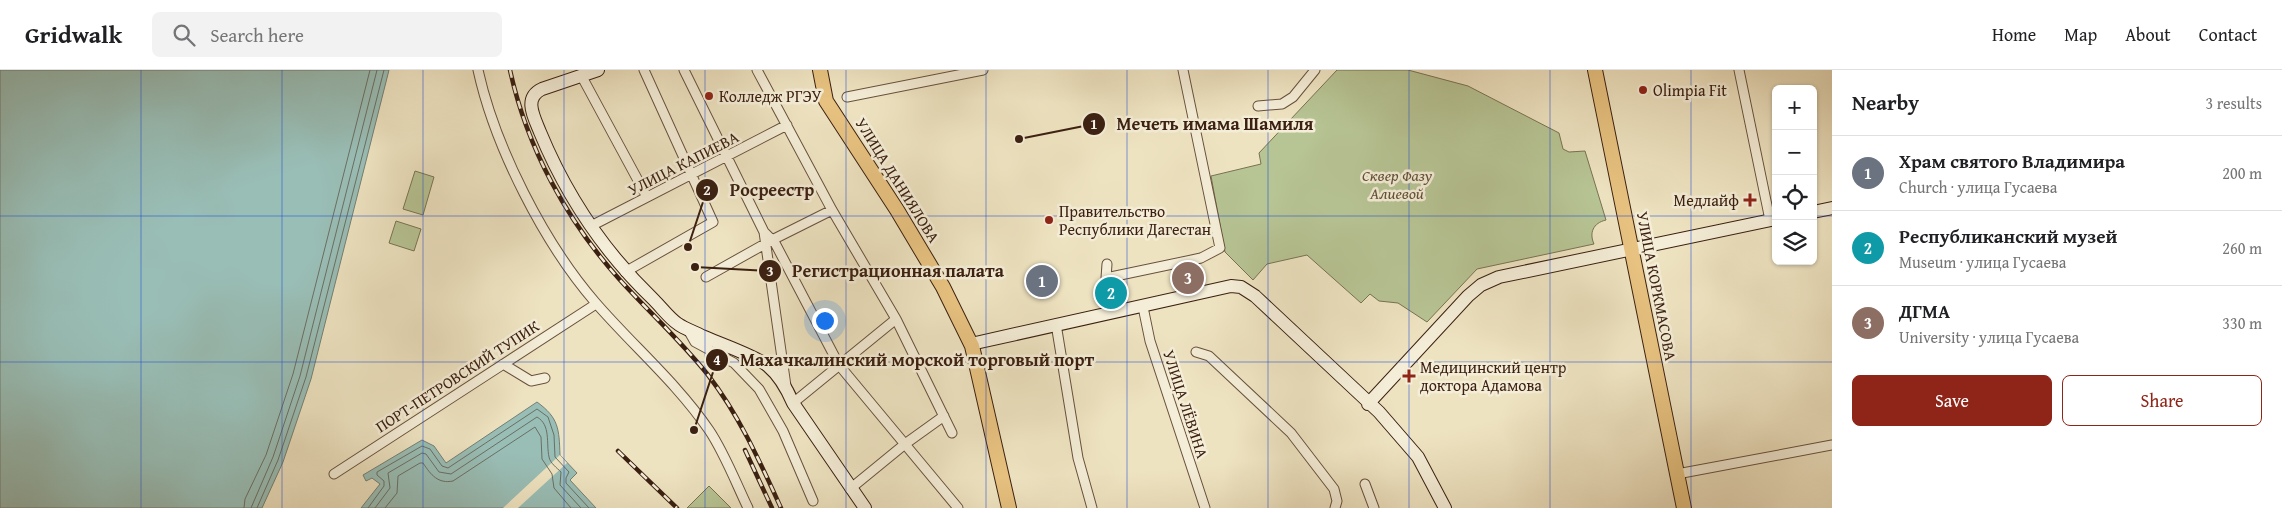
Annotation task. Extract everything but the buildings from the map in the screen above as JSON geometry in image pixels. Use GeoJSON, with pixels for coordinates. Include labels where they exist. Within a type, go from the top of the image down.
{"type":"FeatureCollection","features":[{"type":"Feature","properties":{"kind":"main road","name":"УЛИЦА ДАНИЯЛОВА"},"geometry":{"type":"LineString","coordinates":[[821,70],[829,100],[944,286],[972,345],[1010,508]]}},
{"type":"Feature","properties":{"kind":"main road","name":"УЛИЦА КОРКМАСОВА"},"geometry":{"type":"LineString","coordinates":[[1595,70],[1684,508]]}},
{"type":"Feature","properties":{"kind":"street"},"geometry":{"type":"LineString","coordinates":[[478,70],[499,135],[518,180],[571,271],[596,304],[674,383],[710,431],[748,508]]}},
{"type":"Feature","properties":{"kind":"street"},"geometry":{"type":"LineString","coordinates":[[596,70],[542,89],[534,95],[531,108],[550,155],[591,226],[625,272],[679,325],[767,365],[786,386],[794,403],[850,489],[865,508]]}},
{"type":"Feature","properties":{"kind":"street"},"geometry":{"type":"LineString","coordinates":[[625,272],[713,222],[644,70]]}},
{"type":"Feature","properties":{"kind":"street"},"geometry":{"type":"LineString","coordinates":[[684,70],[768,242],[839,365],[958,508]]}},
{"type":"Feature","properties":{"kind":"street"},"geometry":{"type":"LineString","coordinates":[[757,70],[832,210],[896,319],[952,433]]}},
{"type":"Feature","properties":{"kind":"street"},"geometry":{"type":"LineString","coordinates":[[847,97],[940,74],[983,70]]}},
{"type":"Feature","properties":{"kind":"street"},"geometry":{"type":"LineString","coordinates":[[1107,264],[1106,278],[1201,258],[1220,248],[1183,70]]}},
{"type":"Feature","properties":{"kind":"street"},"geometry":{"type":"LineString","coordinates":[[1258,106],[1282,104],[1293,97],[1315,70]]}},
{"type":"Feature","properties":{"kind":"street"},"geometry":{"type":"LineString","coordinates":[[1739,70],[1772,216]]}},
{"type":"Feature","properties":{"kind":"street"},"geometry":{"type":"LineString","coordinates":[[580,75],[647,197]]}},
{"type":"Feature","properties":{"kind":"street","name":"УЛИЦА КАПИЕВА"},"geometry":{"type":"LineString","coordinates":[[591,226],[692,176],[787,125]]}},
{"type":"Feature","properties":{"kind":"street"},"geometry":{"type":"LineString","coordinates":[[1817,211],[1832,208]]}},
{"type":"Feature","properties":{"kind":"street"},"geometry":{"type":"LineString","coordinates":[[706,277],[768,242],[832,210]]}},
{"type":"Feature","properties":{"kind":"street"},"geometry":{"type":"LineString","coordinates":[[1369,404],[1468,296],[1481,285],[1498,277],[1772,220]]}},
{"type":"Feature","properties":{"kind":"street"},"geometry":{"type":"LineString","coordinates":[[768,242],[786,386]]}},
{"type":"Feature","properties":{"kind":"street"},"geometry":{"type":"LineString","coordinates":[[1143,308],[1230,286],[1241,287],[1255,296],[1369,404],[1416,459],[1444,508]]}},
{"type":"Feature","properties":{"kind":"street"},"geometry":{"type":"LineString","coordinates":[[972,345],[1230,288],[1247,292],[1256,298],[1369,404]]}},
{"type":"Feature","properties":{"kind":"street","name":"ПОРТ-ПЕТРОВСКИЙ ТУПИК"},"geometry":{"type":"LineString","coordinates":[[334,474],[596,304]]}},
{"type":"Feature","properties":{"kind":"street","name":"УЛИЦА ЛЁВИНА"},"geometry":{"type":"LineString","coordinates":[[1143,308],[1150,341],[1205,508]]}},
{"type":"Feature","properties":{"kind":"street"},"geometry":{"type":"LineString","coordinates":[[794,403],[896,319]]}},
{"type":"Feature","properties":{"kind":"street"},"geometry":{"type":"LineString","coordinates":[[1057,325],[1078,458],[1092,508]]}},
{"type":"Feature","properties":{"kind":"street"},"geometry":{"type":"LineString","coordinates":[[687,328],[695,342],[734,363],[759,389],[783,431],[813,501]]}},
{"type":"Feature","properties":{"kind":"street"},"geometry":{"type":"LineString","coordinates":[[1196,352],[1210,356],[1291,433],[1334,489],[1338,501],[1335,508]]}},
{"type":"Feature","properties":{"kind":"street"},"geometry":{"type":"LineString","coordinates":[[503,364],[531,381],[545,378]]}},
{"type":"Feature","properties":{"kind":"street"},"geometry":{"type":"LineString","coordinates":[[850,489],[905,444],[944,416]]}},
{"type":"Feature","properties":{"kind":"street"},"geometry":{"type":"LineString","coordinates":[[1677,474],[1832,445]]}},
{"type":"Feature","properties":{"kind":"street"},"geometry":{"type":"LineString","coordinates":[[1365,484],[1374,508]]}},
{"type":"Feature","properties":{"kind":"street"},"geometry":{"type":"LineString","coordinates":[[850,489],[858,508]]}},
{"type":"Feature","properties":{"kind":"green space","name":"Сквер Фазу Алиевой"},"geometry":{"type":"Polygon","coordinates":[[[1337,70],[1408,70],[1468,86],[1559,133],[1563,149],[1569,152],[1585,151],[1606,220],[1598,223],[1593,229],[1594,244],[1477,269],[1427,322],[1398,303],[1379,301],[1370,294],[1361,303],[1307,255],[1267,264],[1253,280],[1225,252],[1211,176],[1261,164],[1259,153],[1337,70]]]}},
{"type":"Feature","properties":{"kind":"green space"},"geometry":{"type":"Polygon","coordinates":[[[415,171],[434,177],[423,215],[403,209],[415,171]]]}},
{"type":"Feature","properties":{"kind":"green space"},"geometry":{"type":"Polygon","coordinates":[[[396,221],[421,229],[414,251],[389,243],[396,221]]]}},
{"type":"Feature","properties":{"kind":"green space"},"geometry":{"type":"Polygon","coordinates":[[[709,486],[731,508],[687,508],[709,486]]]}},
{"type":"Feature","properties":{"kind":"water"},"geometry":{"type":"Polygon","coordinates":[[[0,70],[389,70],[311,379],[283,462],[262,508],[0,508],[0,70]]]}},
{"type":"Feature","properties":{"kind":"water"},"geometry":{"type":"Polygon","coordinates":[[[537,402],[554,419],[558,431],[560,455],[577,473],[570,480],[596,508],[361,508],[380,484],[372,478],[366,481],[363,475],[422,440],[434,446],[446,463],[537,402]]]}},
{"type":"Feature","properties":{"kind":"pier"},"geometry":{"type":"Polygon","coordinates":[[[560,455],[567,463],[518,508],[503,508],[560,455]]]}},
{"type":"Feature","properties":{"kind":"railway"},"geometry":{"type":"LineString","coordinates":[[510,70],[517,99],[538,155],[566,208],[620,280],[687,350],[719,390],[748,439],[781,508]]}},
{"type":"Feature","properties":{"kind":"railway"},"geometry":{"type":"LineString","coordinates":[[745,450],[772,508]]}},
{"type":"Feature","properties":{"kind":"railway"},"geometry":{"type":"LineString","coordinates":[[618,451],[677,508]]}},
{"type":"Feature","properties":{"kind":"place","name":"Olimpia Fit"},"geometry":{"type":"Point","coordinates":[1643,90]}},
{"type":"Feature","properties":{"kind":"place","name":"Колледж РГЭУ"},"geometry":{"type":"Point","coordinates":[709,96]}},
{"type":"Feature","properties":{"kind":"place","name":"Мечеть имама Шамиля"},"geometry":{"type":"Point","coordinates":[1019,139]}},
{"type":"Feature","properties":{"kind":"place","name":"Медлайф"},"geometry":{"type":"Point","coordinates":[1750,200]}},
{"type":"Feature","properties":{"kind":"place","name":"Правительство Республики Дагестан"},"geometry":{"type":"Point","coordinates":[1049,220]}},
{"type":"Feature","properties":{"kind":"place","name":"Росреестр"},"geometry":{"type":"Point","coordinates":[688,247]}},
{"type":"Feature","properties":{"kind":"place","name":"Регистрационная палата"},"geometry":{"type":"Point","coordinates":[695,267]}},
{"type":"Feature","properties":{"kind":"place","name":"ДГМА"},"geometry":{"type":"Point","coordinates":[1188,278]}},
{"type":"Feature","properties":{"kind":"place","name":"Храм святого Владимира"},"geometry":{"type":"Point","coordinates":[1042,281]}},
{"type":"Feature","properties":{"kind":"place","name":"Республиканский музей"},"geometry":{"type":"Point","coordinates":[1111,293]}},
{"type":"Feature","properties":{"kind":"place","name":"Медицинский центр доктора Адамова"},"geometry":{"type":"Point","coordinates":[1409,376]}},
{"type":"Feature","properties":{"kind":"place","name":"Махачкалинский морской торговый порт"},"geometry":{"type":"Point","coordinates":[694,430]}}]}
